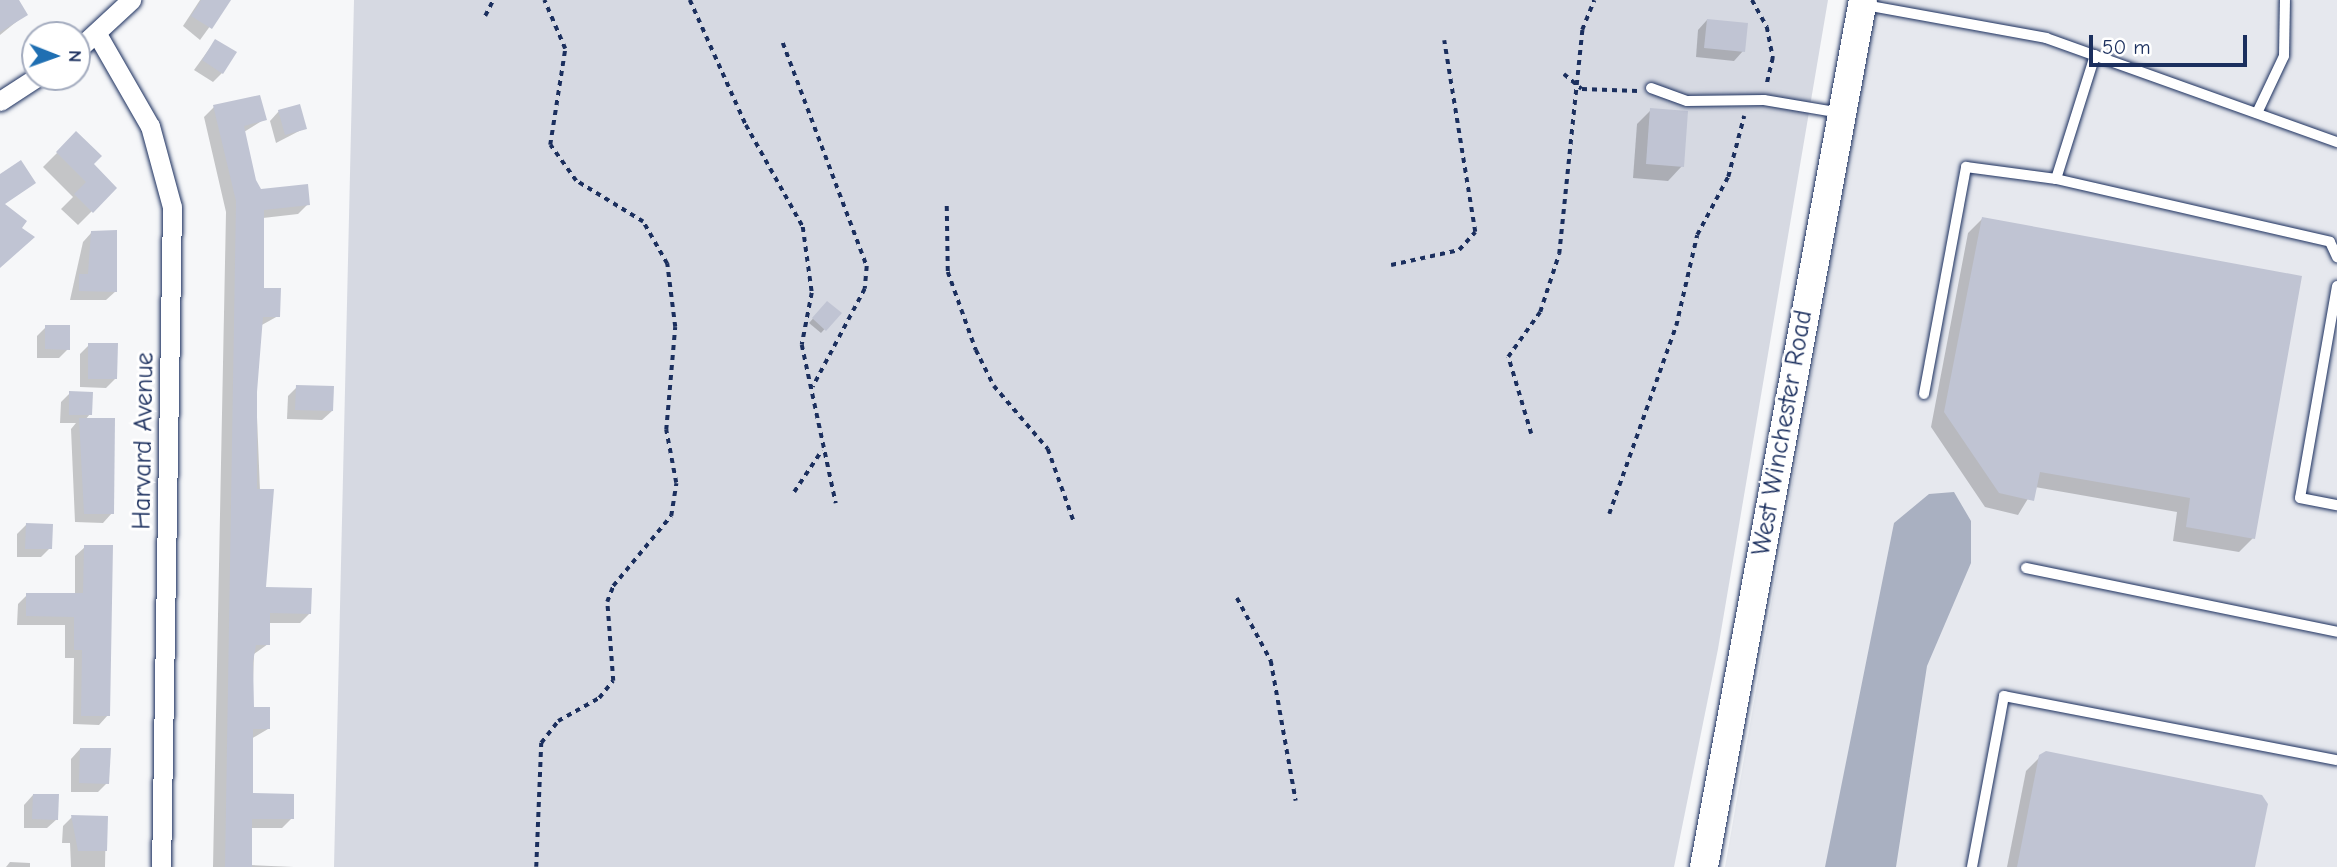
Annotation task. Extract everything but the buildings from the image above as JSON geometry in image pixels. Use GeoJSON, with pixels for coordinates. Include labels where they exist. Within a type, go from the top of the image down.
{"type":"FeatureCollection","features":[{"type":"Feature","properties":{"kind":"main road","name":"West Winchester Road"},"geometry":{"type":"LineString","coordinates":[[1704,867],[1863,2]]}},
{"type":"Feature","properties":{"kind":"street"},"geometry":{"type":"LineString","coordinates":[[91,39],[131,0]]}},
{"type":"Feature","properties":{"kind":"street","name":"Harvard Avenue"},"geometry":{"type":"LineString","coordinates":[[97,34],[150,126],[172,207],[161,867]]}},
{"type":"Feature","properties":{"kind":"street"},"geometry":{"type":"LineString","coordinates":[[0,101],[21,87]]}},
{"type":"Feature","properties":{"kind":"lane"},"geometry":{"type":"LineString","coordinates":[[2257,113],[2284,56],[2285,0]]}},
{"type":"Feature","properties":{"kind":"lane"},"geometry":{"type":"LineString","coordinates":[[1863,2],[2046,38],[2337,142]]}},
{"type":"Feature","properties":{"kind":"lane"},"geometry":{"type":"LineString","coordinates":[[2056,179],[2095,55]]}},
{"type":"Feature","properties":{"kind":"lane"},"geometry":{"type":"LineString","coordinates":[[1651,88],[1687,101],[1751,101],[1842,113]]}},
{"type":"Feature","properties":{"kind":"lane"},"geometry":{"type":"LineString","coordinates":[[1924,394],[1966,167],[2056,179],[2330,243],[2337,257]]}},
{"type":"Feature","properties":{"kind":"lane"},"geometry":{"type":"LineString","coordinates":[[2337,286],[2300,498],[2337,505]]}},
{"type":"Feature","properties":{"kind":"lane"},"geometry":{"type":"LineString","coordinates":[[2026,568],[2337,632]]}},
{"type":"Feature","properties":{"kind":"lane"},"geometry":{"type":"LineString","coordinates":[[1972,867],[2004,696],[2337,760]]}},
{"type":"Feature","properties":{"kind":"path"},"geometry":{"type":"LineString","coordinates":[[485,16],[493,0]]}},
{"type":"Feature","properties":{"kind":"path"},"geometry":{"type":"LineString","coordinates":[[536,867],[541,743],[558,721],[599,698],[613,681],[607,602],[613,586],[671,516],[676,483],[666,430],[675,327],[667,264],[643,222],[576,181],[550,145],[565,49],[544,0]]}},
{"type":"Feature","properties":{"kind":"path"},"geometry":{"type":"LineString","coordinates":[[690,0],[746,125],[803,226],[812,293],[802,345],[836,503]]}},
{"type":"Feature","properties":{"kind":"path"},"geometry":{"type":"LineString","coordinates":[[1531,434],[1508,356],[1540,312],[1559,254],[1583,30],[1594,0]]}},
{"type":"Feature","properties":{"kind":"path"},"geometry":{"type":"LineString","coordinates":[[1609,514],[1676,326],[1697,235],[1728,177],[1738,127],[1751,101],[1774,71],[1767,27],[1752,0]]}},
{"type":"Feature","properties":{"kind":"path"},"geometry":{"type":"LineString","coordinates":[[1391,265],[1460,250],[1475,232],[1444,40]]}},
{"type":"Feature","properties":{"kind":"path"},"geometry":{"type":"LineString","coordinates":[[783,43],[867,266],[866,289],[818,366],[812,392]]}},
{"type":"Feature","properties":{"kind":"path"},"geometry":{"type":"LineString","coordinates":[[1564,74],[1579,87],[1615,94],[1651,88]]}},
{"type":"Feature","properties":{"kind":"path"},"geometry":{"type":"LineString","coordinates":[[947,206],[948,272],[976,350],[994,386],[1048,449],[1074,522]]}},
{"type":"Feature","properties":{"kind":"path"},"geometry":{"type":"LineString","coordinates":[[794,492],[823,447]]}},
{"type":"Feature","properties":{"kind":"path"},"geometry":{"type":"LineString","coordinates":[[1237,598],[1271,661],[1296,801]]}},
{"type":"Feature","properties":{"kind":"shaded area"},"geometry":{"type":"Polygon","coordinates":[[[354,0],[1828,0],[1718,649],[1674,867],[334,867],[354,0]]]}},
{"type":"Feature","properties":{"kind":"shaded area"},"geometry":{"type":"Polygon","coordinates":[[[1877,0],[2337,0],[2337,867],[1725,867],[1877,0]]]}},
{"type":"Feature","properties":{"kind":"water"},"geometry":{"type":"Polygon","coordinates":[[[1954,492],[1971,521],[1971,563],[1927,666],[1896,867],[1825,867],[1894,523],[1929,494],[1954,492]]]}}]}
